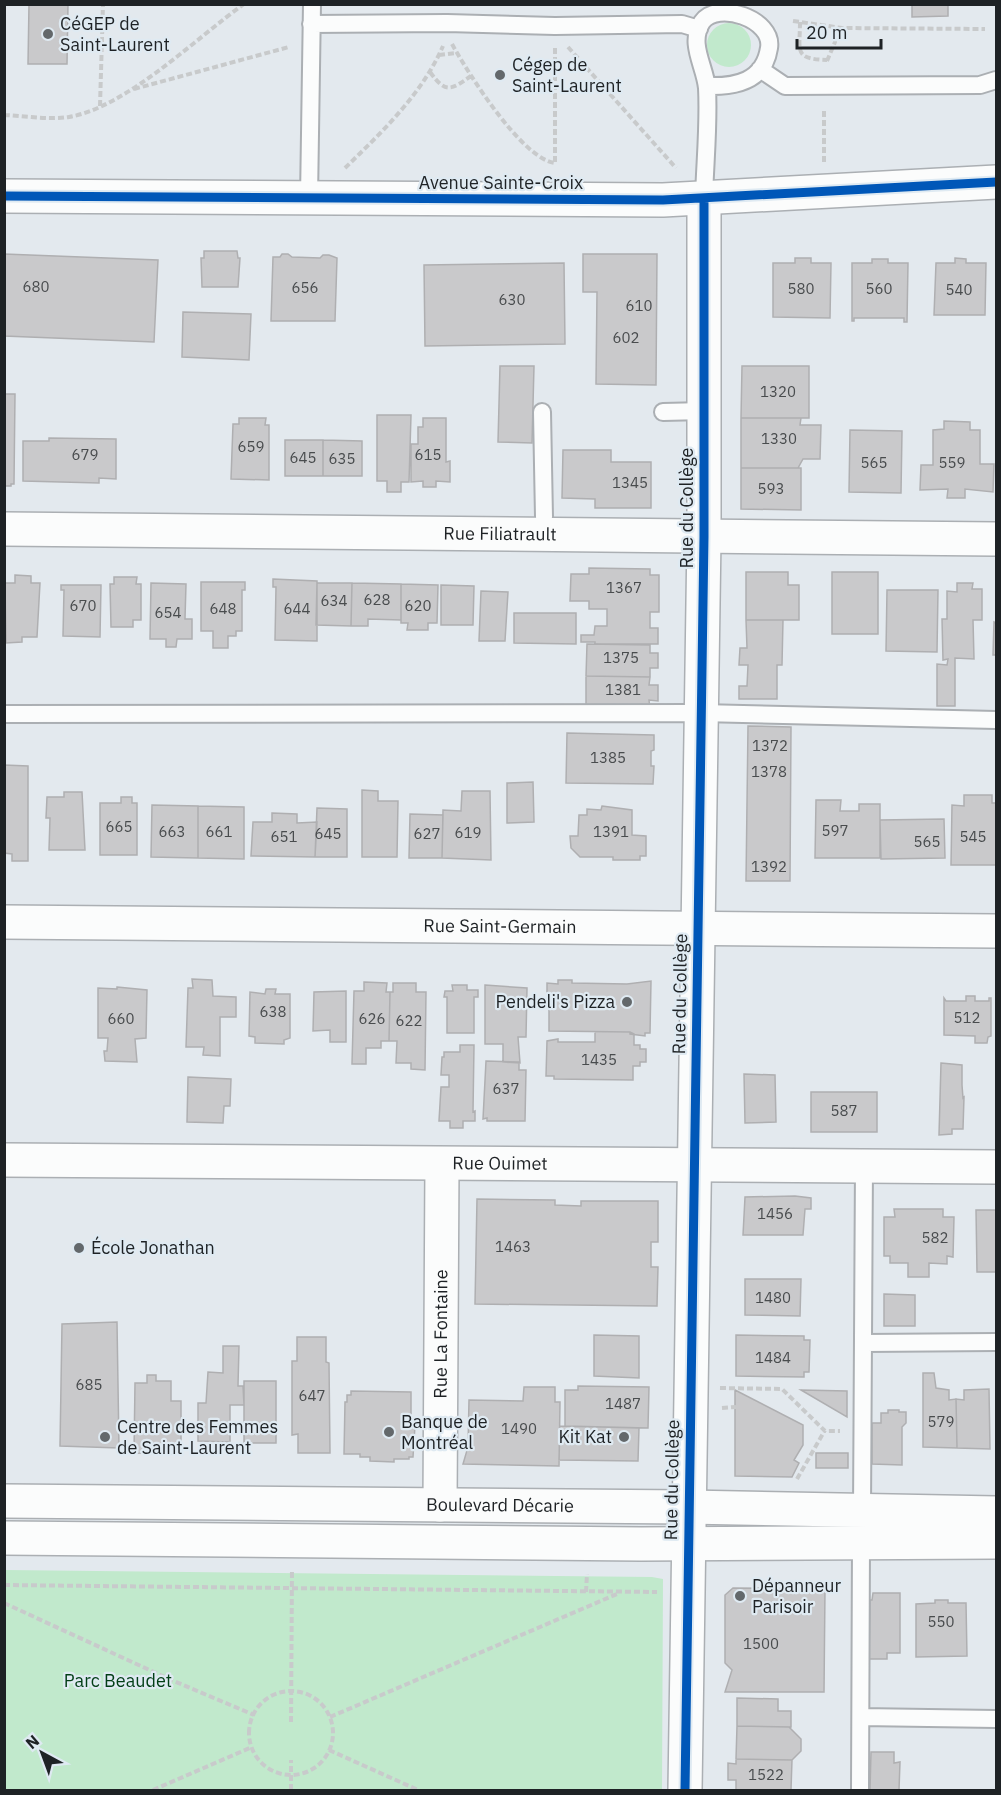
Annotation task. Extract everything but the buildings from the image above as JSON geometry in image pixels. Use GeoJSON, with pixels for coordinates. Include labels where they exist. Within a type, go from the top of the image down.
{"type":"FeatureCollection","features":[{"type":"Feature","properties":{"kind":"street","name":"Avenue Sainte-Croix"},"geometry":{"type":"LineString","coordinates":[[4,196],[663,200],[996,182]]}},
{"type":"Feature","properties":{"kind":"street","name":"Rue du Collège"},"geometry":{"type":"LineString","coordinates":[[685,1791],[704,537],[704,198]]}},
{"type":"Feature","properties":{"kind":"street","name":"Rue Filiatrault"},"geometry":{"type":"LineString","coordinates":[[4,529],[996,539]]}},
{"type":"Feature","properties":{"kind":"street","name":"Rue Saint-Germain"},"geometry":{"type":"LineString","coordinates":[[4,922],[996,931]]}},
{"type":"Feature","properties":{"kind":"street","name":"Rue Ouimet"},"geometry":{"type":"LineString","coordinates":[[4,1160],[996,1167]]}},
{"type":"Feature","properties":{"kind":"street","name":"Rue La Fontaine"},"geometry":{"type":"LineString","coordinates":[[441,1505],[442,1164]]}},
{"type":"Feature","properties":{"kind":"street","name":"Boulevard Décarie"},"geometry":{"type":"LineString","coordinates":[[4,1501],[688,1507],[996,1513]]}},
{"type":"Feature","properties":{"kind":"street","name":"Boulevard Décarie"},"geometry":{"type":"LineString","coordinates":[[4,1538],[291,1555],[688,1544],[996,1542]]}},
{"type":"Feature","properties":{"kind":"lane"},"geometry":{"type":"LineString","coordinates":[[309,198],[312,4]]}},
{"type":"Feature","properties":{"kind":"lane"},"geometry":{"type":"LineString","coordinates":[[704,198],[707,86],[697,53],[699,29],[707,16],[723,11],[750,19],[760,25],[770,37],[770,45],[760,69],[741,83],[728,87],[707,86]]}},
{"type":"Feature","properties":{"kind":"lane"},"geometry":{"type":"LineString","coordinates":[[311,24],[447,23],[555,26],[682,24],[699,29]]}},
{"type":"Feature","properties":{"kind":"lane"},"geometry":{"type":"LineString","coordinates":[[760,69],[785,86],[980,85],[996,80]]}},
{"type":"Feature","properties":{"kind":"lane"},"geometry":{"type":"LineString","coordinates":[[663,411],[704,411]]}},
{"type":"Feature","properties":{"kind":"lane"},"geometry":{"type":"LineString","coordinates":[[542,412],[544,517]]}},
{"type":"Feature","properties":{"kind":"lane"},"geometry":{"type":"LineString","coordinates":[[4,714],[701,713],[996,720]]}},
{"type":"Feature","properties":{"kind":"lane"},"geometry":{"type":"LineString","coordinates":[[862,1510],[864,1165]]}},
{"type":"Feature","properties":{"kind":"lane"},"geometry":{"type":"LineString","coordinates":[[864,1343],[996,1342]]}},
{"type":"Feature","properties":{"kind":"lane"},"geometry":{"type":"LineString","coordinates":[[860,1791],[861,1544]]}},
{"type":"Feature","properties":{"kind":"lane"},"geometry":{"type":"LineString","coordinates":[[861,1718],[996,1719]]}},
{"type":"Feature","properties":{"kind":"path"},"geometry":{"type":"LineString","coordinates":[[100,106],[103,4]]}},
{"type":"Feature","properties":{"kind":"path"},"geometry":{"type":"LineString","coordinates":[[4,115],[66,117],[100,106],[130,90],[244,4]]}},
{"type":"Feature","properties":{"kind":"path"},"geometry":{"type":"LineString","coordinates":[[793,21],[835,27],[985,29]]}},
{"type":"Feature","properties":{"kind":"path"},"geometry":{"type":"LineString","coordinates":[[800,22],[800,54],[810,60],[827,60]]}},
{"type":"Feature","properties":{"kind":"path"},"geometry":{"type":"LineString","coordinates":[[824,67],[835,42],[835,27]]}},
{"type":"Feature","properties":{"kind":"path"},"geometry":{"type":"LineString","coordinates":[[447,36],[471,76],[501,116],[533,152],[547,162],[555,163]]}},
{"type":"Feature","properties":{"kind":"path"},"geometry":{"type":"LineString","coordinates":[[554,39],[555,175]]}},
{"type":"Feature","properties":{"kind":"path"},"geometry":{"type":"LineString","coordinates":[[338,175],[379,135],[416,92],[430,72],[444,42]]}},
{"type":"Feature","properties":{"kind":"path"},"geometry":{"type":"LineString","coordinates":[[561,43],[676,168]]}},
{"type":"Feature","properties":{"kind":"path"},"geometry":{"type":"LineString","coordinates":[[130,90],[289,46]]}},
{"type":"Feature","properties":{"kind":"path"},"geometry":{"type":"LineString","coordinates":[[439,55],[457,53]]}},
{"type":"Feature","properties":{"kind":"path"},"geometry":{"type":"LineString","coordinates":[[430,72],[437,83],[451,89],[471,76]]}},
{"type":"Feature","properties":{"kind":"path"},"geometry":{"type":"LineString","coordinates":[[824,108],[824,168]]}},
{"type":"Feature","properties":{"kind":"path"},"geometry":{"type":"LineString","coordinates":[[717,1388],[782,1389],[825,1431],[863,1431]]}},
{"type":"Feature","properties":{"kind":"path"},"geometry":{"type":"LineString","coordinates":[[717,1408],[736,1407]]}},
{"type":"Feature","properties":{"kind":"path"},"geometry":{"type":"LineString","coordinates":[[796,1482],[825,1431]]}},
{"type":"Feature","properties":{"kind":"path"},"geometry":{"type":"LineString","coordinates":[[291,1555],[293,1589],[291,1722]]}},
{"type":"Feature","properties":{"kind":"path"},"geometry":{"type":"LineString","coordinates":[[586,1592],[587,1570]]}},
{"type":"Feature","properties":{"kind":"path"},"geometry":{"type":"LineString","coordinates":[[4,1585],[664,1592]]}},
{"type":"Feature","properties":{"kind":"path"},"geometry":{"type":"LineString","coordinates":[[330,1717],[620,1592]]}},
{"type":"Feature","properties":{"kind":"path"},"geometry":{"type":"LineString","coordinates":[[4,1603],[169,1679],[254,1715]]}},
{"type":"Feature","properties":{"kind":"path"},"geometry":{"type":"LineString","coordinates":[[291,1691],[315,1698],[324,1706],[330,1717],[333,1735],[329,1750],[322,1762],[312,1770],[291,1775],[277,1773],[266,1767],[252,1748],[249,1730],[254,1715],[268,1699],[279,1693],[291,1691]]}},
{"type":"Feature","properties":{"kind":"path"},"geometry":{"type":"LineString","coordinates":[[153,1791],[252,1748]]}},
{"type":"Feature","properties":{"kind":"path"},"geometry":{"type":"LineString","coordinates":[[329,1750],[418,1791]]}},
{"type":"Feature","properties":{"kind":"path"},"geometry":{"type":"LineString","coordinates":[[291,1760],[291,1791]]}},
{"type":"Feature","properties":{"kind":"green space"},"geometry":{"type":"Polygon","coordinates":[[[729,23],[744,30],[751,45],[744,60],[729,67],[714,60],[707,45],[714,30],[729,23]]]}},
{"type":"Feature","properties":{"kind":"green space","name":"Parc Beaudet"},"geometry":{"type":"Polygon","coordinates":[[[5,1570],[652,1577],[663,1579],[662,1790],[5,1790],[5,1570]]]}},
{"type":"Feature","properties":{"kind":"cycle path"},"geometry":{"type":"LineString","coordinates":[[4,196],[663,200],[996,182]]}},
{"type":"Feature","properties":{"kind":"cycle path"},"geometry":{"type":"LineString","coordinates":[[685,1790],[704,537],[704,198]]}},
{"type":"Feature","properties":{"kind":"place","name":"CéGEP de Saint-Laurent"},"geometry":{"type":"Point","coordinates":[48,34]}},
{"type":"Feature","properties":{"kind":"place","name":"Cégep de Saint-Laurent"},"geometry":{"type":"Point","coordinates":[500,75]}},
{"type":"Feature","properties":{"kind":"place","name":"Pendeli's Pizza"},"geometry":{"type":"Point","coordinates":[627,1002]}},
{"type":"Feature","properties":{"kind":"place","name":"École Jonathan"},"geometry":{"type":"Point","coordinates":[79,1248]}},
{"type":"Feature","properties":{"kind":"place","name":"Banque de Montréal"},"geometry":{"type":"Point","coordinates":[389,1432]}},
{"type":"Feature","properties":{"kind":"place","name":"Centre des Femmes de Saint-Laurent"},"geometry":{"type":"Point","coordinates":[105,1437]}},
{"type":"Feature","properties":{"kind":"place","name":"Kit Kat"},"geometry":{"type":"Point","coordinates":[624,1437]}},
{"type":"Feature","properties":{"kind":"place","name":"Dépanneur Parisoir"},"geometry":{"type":"Point","coordinates":[740,1596]}}]}
